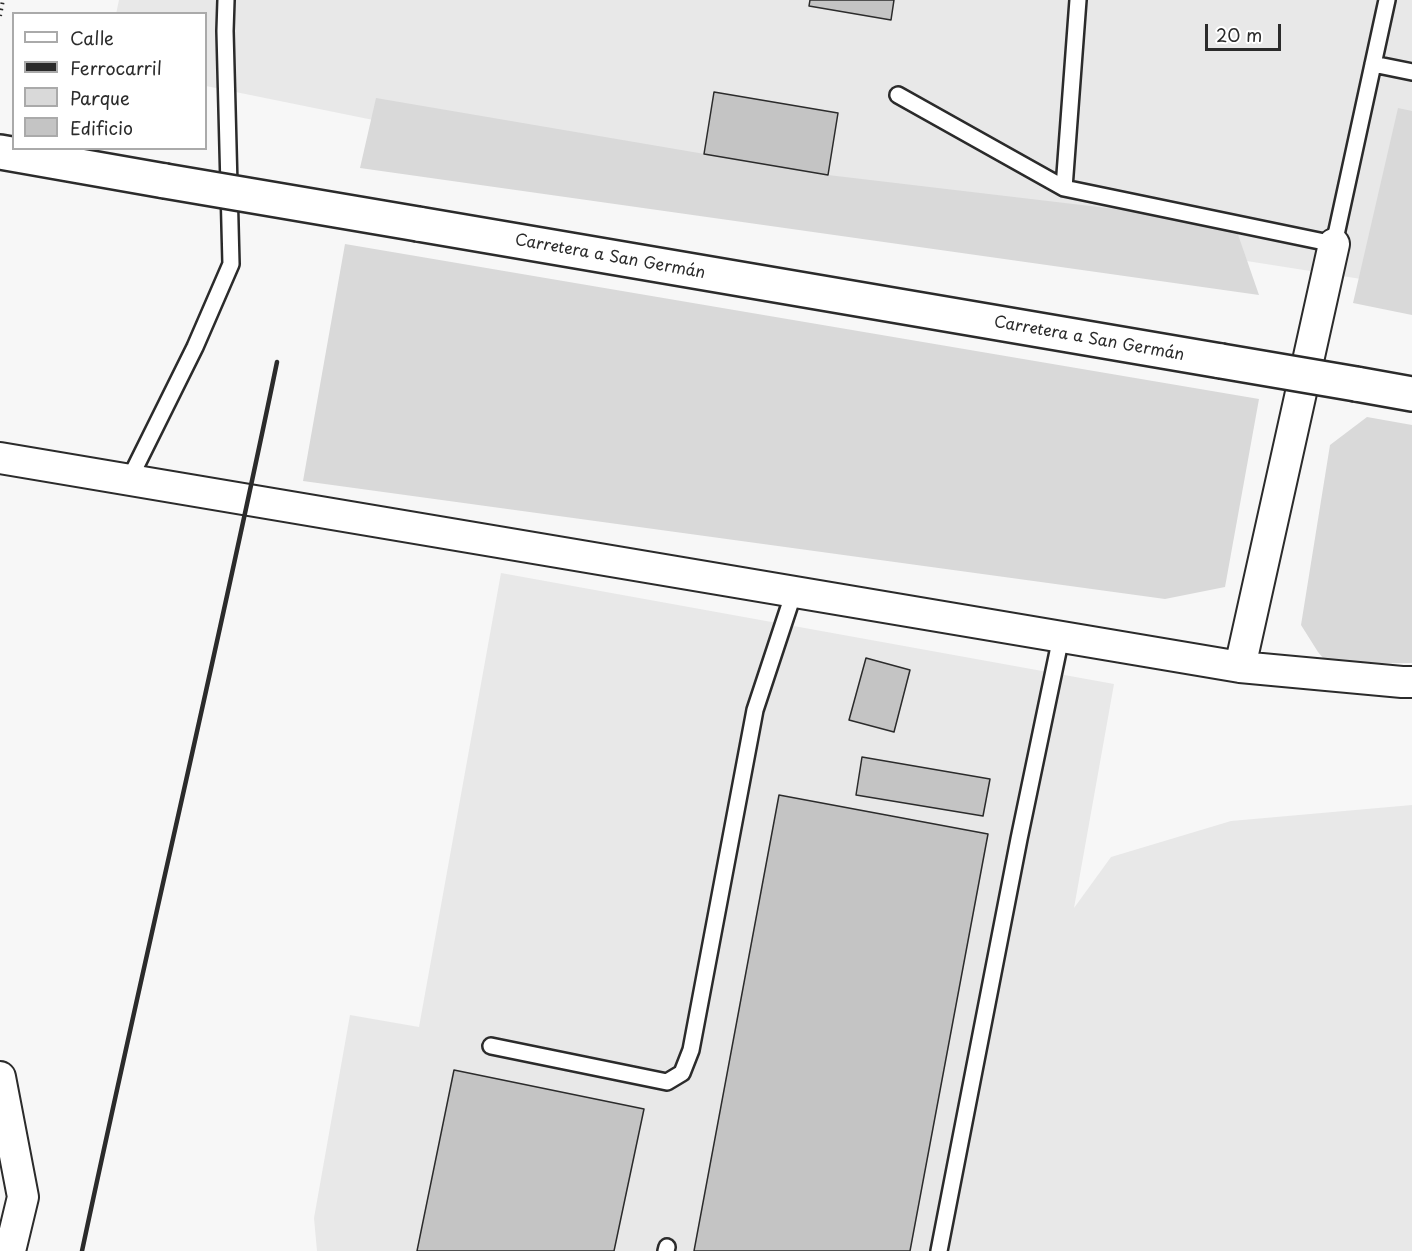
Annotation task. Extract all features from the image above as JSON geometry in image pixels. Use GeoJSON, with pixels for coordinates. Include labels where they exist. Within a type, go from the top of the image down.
{"type":"FeatureCollection","features":[{"type":"Feature","properties":{"kind":"main road","name":"Carretera a San Germán"},"geometry":{"type":"LineString","coordinates":[[0,152],[1412,394]]}},
{"type":"Feature","properties":{"kind":"street"},"geometry":{"type":"LineString","coordinates":[[1240,667],[1334,244]]}},
{"type":"Feature","properties":{"kind":"street"},"geometry":{"type":"LineString","coordinates":[[0,458],[1240,667],[1412,682]]}},
{"type":"Feature","properties":{"kind":"street"},"geometry":{"type":"LineString","coordinates":[[0,1077],[23,1197],[10,1251]]}},
{"type":"Feature","properties":{"kind":"lane"},"geometry":{"type":"LineString","coordinates":[[129,480],[195,347],[231,264],[226,0]]}},
{"type":"Feature","properties":{"kind":"lane"},"geometry":{"type":"LineString","coordinates":[[1064,188],[1078,0]]}},
{"type":"Feature","properties":{"kind":"lane"},"geometry":{"type":"LineString","coordinates":[[898,94],[1064,188],[1334,244],[1387,0]]}},
{"type":"Feature","properties":{"kind":"lane"},"geometry":{"type":"LineString","coordinates":[[1373,64],[1412,72]]}},
{"type":"Feature","properties":{"kind":"lane"},"geometry":{"type":"LineString","coordinates":[[491,1047],[668,1082],[682,1073],[691,1050],[754,710],[795,592]]}},
{"type":"Feature","properties":{"kind":"lane"},"geometry":{"type":"LineString","coordinates":[[939,1251],[1061,637]]}},
{"type":"Feature","properties":{"kind":"path"},"geometry":{"type":"LineString","coordinates":[[0,16],[3,0]]}},
{"type":"Feature","properties":{"kind":"shaded area"},"geometry":{"type":"Polygon","coordinates":[[[119,0],[1412,0],[1412,287],[452,136],[207,86],[207,12],[116,12],[119,0]]]}},
{"type":"Feature","properties":{"kind":"shaded area"},"geometry":{"type":"Polygon","coordinates":[[[501,573],[1114,684],[1074,908],[1111,857],[1231,821],[1412,805],[1412,1251],[317,1251],[314,1218],[350,1015],[419,1027],[501,573]]]}},
{"type":"Feature","properties":{"kind":"green space"},"geometry":{"type":"Polygon","coordinates":[[[376,98],[828,175],[1234,223],[1259,295],[360,168],[376,98]]]}},
{"type":"Feature","properties":{"kind":"green space"},"geometry":{"type":"Polygon","coordinates":[[[1398,108],[1412,111],[1412,315],[1353,303],[1398,108]]]}},
{"type":"Feature","properties":{"kind":"green space"},"geometry":{"type":"Polygon","coordinates":[[[345,244],[1259,399],[1225,587],[1165,599],[303,481],[345,244]]]}},
{"type":"Feature","properties":{"kind":"green space"},"geometry":{"type":"Polygon","coordinates":[[[1367,417],[1412,425],[1412,663],[1328,664],[1301,625],[1330,445],[1367,417]]]}},
{"type":"Feature","properties":{"kind":"building"},"geometry":{"type":"Polygon","coordinates":[[[810,0],[894,0],[891,20],[809,6],[810,0]]]}},
{"type":"Feature","properties":{"kind":"building"},"geometry":{"type":"Polygon","coordinates":[[[714,92],[838,113],[828,175],[704,154],[714,92]]]}},
{"type":"Feature","properties":{"kind":"building"},"geometry":{"type":"Polygon","coordinates":[[[866,658],[910,670],[894,732],[849,720],[866,658]]]}},
{"type":"Feature","properties":{"kind":"building"},"geometry":{"type":"Polygon","coordinates":[[[862,757],[990,779],[983,816],[856,795],[862,757]]]}},
{"type":"Feature","properties":{"kind":"building"},"geometry":{"type":"Polygon","coordinates":[[[779,795],[988,834],[910,1251],[694,1251],[779,795]]]}},
{"type":"Feature","properties":{"kind":"building"},"geometry":{"type":"Polygon","coordinates":[[[454,1070],[644,1109],[614,1251],[417,1251],[454,1070]]]}},
{"type":"Feature","properties":{"kind":"railway"},"geometry":{"type":"LineString","coordinates":[[82,1251],[277,362]]}}]}
